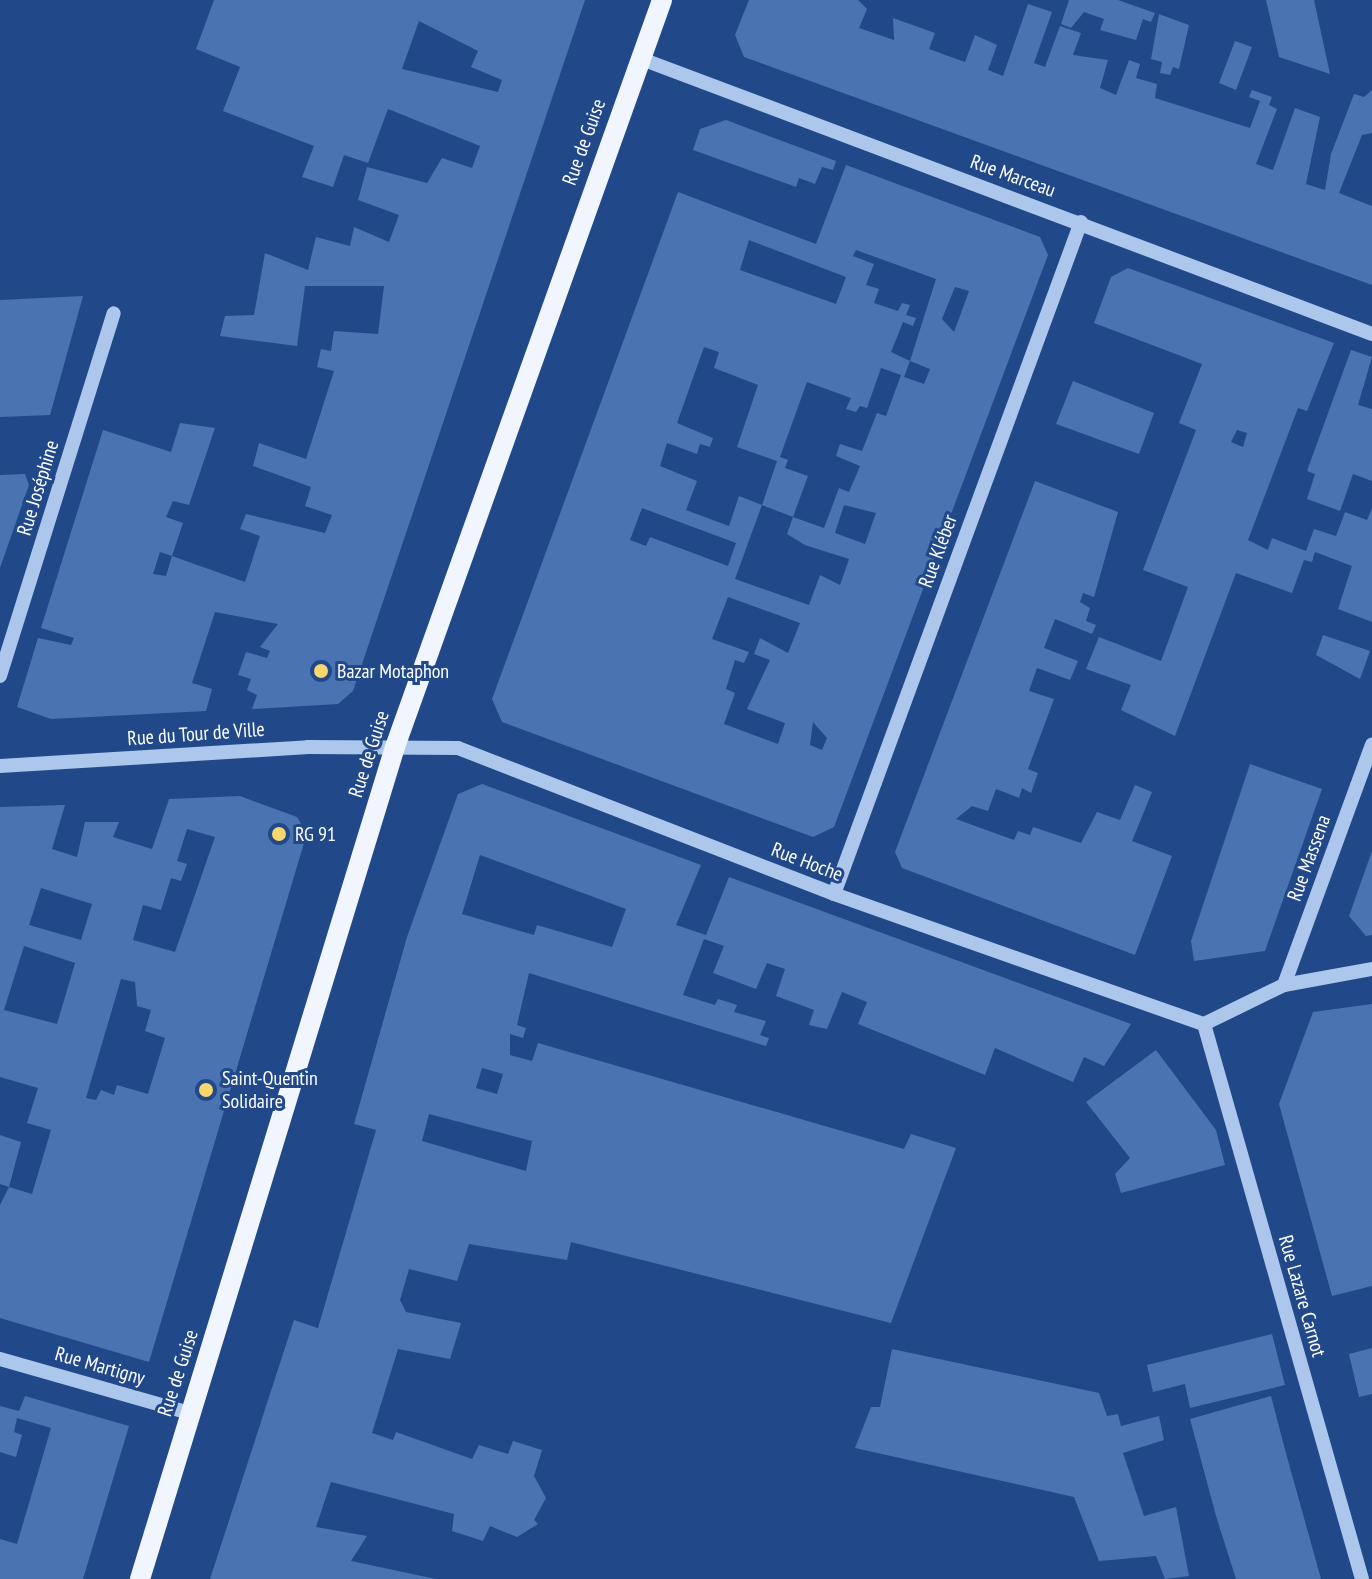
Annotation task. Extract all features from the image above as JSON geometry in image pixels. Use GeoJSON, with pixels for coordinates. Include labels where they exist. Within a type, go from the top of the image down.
{"type":"FeatureCollection","features":[{"type":"Feature","properties":{"kind":"main road","name":"Rue de Guise"},"geometry":{"type":"LineString","coordinates":[[140,1579],[395,747],[662,0]]}},
{"type":"Feature","properties":{"kind":"street","name":"Rue Marceau"},"geometry":{"type":"LineString","coordinates":[[639,58],[1372,334]]}},
{"type":"Feature","properties":{"kind":"street","name":"Rue Kléber"},"geometry":{"type":"LineString","coordinates":[[834,894],[1081,222]]}},
{"type":"Feature","properties":{"kind":"street","name":"Rue Joséphine"},"geometry":{"type":"LineString","coordinates":[[0,676],[114,313]]}},
{"type":"Feature","properties":{"kind":"street","name":"Rue Massena"},"geometry":{"type":"LineString","coordinates":[[1284,985],[1372,745]]}},
{"type":"Feature","properties":{"kind":"street","name":"Rue du Tour de Ville"},"geometry":{"type":"LineString","coordinates":[[0,766],[395,747]]}},
{"type":"Feature","properties":{"kind":"street","name":"Rue Hoche"},"geometry":{"type":"LineString","coordinates":[[395,747],[458,748],[834,894],[1204,1024]]}},
{"type":"Feature","properties":{"kind":"street"},"geometry":{"type":"LineString","coordinates":[[1204,1024],[1284,985],[1372,969]]}},
{"type":"Feature","properties":{"kind":"street","name":"Rue Lazare Carnot"},"geometry":{"type":"LineString","coordinates":[[1204,1024],[1362,1579]]}},
{"type":"Feature","properties":{"kind":"street","name":"Rue Martigny"},"geometry":{"type":"LineString","coordinates":[[0,1359],[189,1413]]}},
{"type":"Feature","properties":{"kind":"building"},"geometry":{"type":"Polygon","coordinates":[[[214,0],[585,0],[353,691],[338,704],[252,709],[257,695],[247,690],[251,679],[238,675],[246,652],[267,658],[270,651],[260,647],[278,624],[215,612],[192,683],[212,689],[206,711],[51,719],[17,707],[38,638],[71,645],[74,638],[41,628],[103,430],[171,452],[180,423],[215,428],[189,505],[173,501],[166,517],[183,523],[172,556],[245,582],[260,536],[240,529],[246,514],[325,533],[332,515],[305,506],[311,487],[253,466],[259,443],[306,459],[334,371],[317,367],[321,349],[331,351],[334,331],[378,334],[384,286],[305,286],[297,346],[220,336],[225,316],[254,315],[265,253],[308,270],[316,237],[350,246],[354,227],[389,242],[399,215],[358,200],[367,167],[427,183],[442,158],[472,168],[480,146],[388,109],[368,163],[344,155],[333,187],[302,177],[314,146],[223,111],[240,67],[196,49],[214,0]],[[419,21],[402,69],[498,92],[502,80],[471,67],[478,51],[419,21]],[[160,552],[153,574],[166,576],[172,556],[160,552]]]}},
{"type":"Feature","properties":{"kind":"building"},"geometry":{"type":"Polygon","coordinates":[[[749,0],[858,0],[867,9],[859,28],[894,40],[893,18],[935,33],[929,49],[965,62],[975,35],[997,45],[988,70],[1003,76],[1028,4],[1052,12],[1034,63],[1045,67],[1060,26],[1081,33],[1073,55],[1108,60],[1100,88],[1116,95],[1129,60],[1140,64],[1136,78],[1157,84],[1155,98],[1250,128],[1260,101],[1249,97],[1252,90],[1272,97],[1269,105],[1277,109],[1256,164],[1273,170],[1295,108],[1320,117],[1306,184],[1325,190],[1331,154],[1354,94],[1364,97],[1372,90],[1372,133],[1362,135],[1339,193],[1372,206],[1372,285],[744,57],[735,35],[749,0]]]}},
{"type":"Feature","properties":{"kind":"building"},"geometry":{"type":"Polygon","coordinates":[[[1069,0],[1118,0],[1155,13],[1151,22],[1143,19],[1136,40],[1100,30],[1104,19],[1084,12],[1071,28],[1061,24],[1069,0]]]}},
{"type":"Feature","properties":{"kind":"building"},"geometry":{"type":"Polygon","coordinates":[[[1266,0],[1314,0],[1330,74],[1279,57],[1266,0]]]}},
{"type":"Feature","properties":{"kind":"building"},"geometry":{"type":"Polygon","coordinates":[[[1159,14],[1189,25],[1179,69],[1173,67],[1170,75],[1160,73],[1162,62],[1151,59],[1159,14]]]}},
{"type":"Feature","properties":{"kind":"building"},"geometry":{"type":"Polygon","coordinates":[[[1235,41],[1252,47],[1236,90],[1219,83],[1235,41]]]}},
{"type":"Feature","properties":{"kind":"building"},"geometry":{"type":"Polygon","coordinates":[[[726,120],[836,161],[833,170],[822,167],[815,184],[799,178],[796,187],[693,150],[700,129],[726,120]]]}},
{"type":"Feature","properties":{"kind":"building"},"geometry":{"type":"Polygon","coordinates":[[[846,165],[1040,237],[1048,255],[834,827],[813,837],[502,722],[492,699],[678,192],[816,244],[846,165]],[[749,240],[740,270],[836,304],[846,277],[749,240]],[[856,250],[853,256],[874,264],[866,285],[879,289],[874,303],[898,311],[902,303],[910,305],[906,315],[916,318],[913,326],[903,322],[891,352],[910,361],[936,279],[856,250]],[[955,287],[942,319],[954,332],[969,291],[955,287]],[[704,347],[677,423],[713,438],[710,447],[700,444],[697,454],[667,443],[660,466],[697,481],[686,510],[729,526],[739,496],[762,505],[777,461],[737,447],[758,385],[714,368],[719,352],[704,347]],[[910,361],[904,377],[924,384],[930,369],[910,361]],[[881,368],[867,408],[860,406],[856,412],[846,409],[851,398],[807,382],[780,457],[788,460],[785,468],[808,476],[793,517],[824,528],[839,488],[849,492],[860,466],[836,456],[840,444],[862,451],[877,413],[886,416],[901,375],[881,368]],[[762,505],[735,579],[809,605],[820,575],[840,585],[849,559],[805,545],[787,534],[793,517],[762,505]],[[844,505],[835,533],[865,544],[876,513],[844,505]],[[642,508],[630,540],[646,546],[650,537],[728,566],[736,543],[642,508]],[[728,597],[712,639],[749,652],[744,663],[735,660],[726,689],[735,693],[724,724],[778,744],[785,723],[747,709],[770,660],[754,654],[760,638],[788,653],[800,623],[728,597]],[[813,722],[810,745],[822,750],[827,738],[813,722]]]}},
{"type":"Feature","properties":{"kind":"building"},"geometry":{"type":"Polygon","coordinates":[[[1128,268],[1334,343],[1307,411],[1298,408],[1248,540],[1268,550],[1272,538],[1306,551],[1314,529],[1336,536],[1345,512],[1367,520],[1372,508],[1372,622],[1338,609],[1352,566],[1315,552],[1312,562],[1304,560],[1292,593],[1236,573],[1175,736],[1121,710],[1131,685],[1086,669],[1099,637],[1161,661],[1188,587],[1143,570],[1196,430],[1179,423],[1202,364],[1094,323],[1111,277],[1128,268]],[[1237,430],[1231,442],[1243,447],[1247,433],[1237,430]]]}},
{"type":"Feature","properties":{"kind":"building"},"geometry":{"type":"Polygon","coordinates":[[[83,296],[50,415],[0,417],[0,300],[83,296]]]}},
{"type":"Feature","properties":{"kind":"building"},"geometry":{"type":"Polygon","coordinates":[[[1351,350],[1372,357],[1358,405],[1372,409],[1372,481],[1353,474],[1340,511],[1307,499],[1315,474],[1307,471],[1351,350]]]}},
{"type":"Feature","properties":{"kind":"building"},"geometry":{"type":"Polygon","coordinates":[[[1073,381],[1154,413],[1139,454],[1056,424],[1073,381]]]}},
{"type":"Feature","properties":{"kind":"building"},"geometry":{"type":"Polygon","coordinates":[[[25,474],[29,485],[0,568],[0,475],[25,474]]]}},
{"type":"Feature","properties":{"kind":"building"},"geometry":{"type":"Polygon","coordinates":[[[1035,481],[1118,512],[1094,597],[1083,593],[1080,602],[1090,608],[1086,621],[1096,625],[1092,634],[1055,619],[1044,648],[1078,661],[1070,680],[1037,668],[1029,691],[1054,699],[1028,769],[1038,773],[1031,793],[1022,788],[1019,798],[996,789],[988,811],[972,806],[956,819],[1014,840],[1018,831],[1030,835],[1033,827],[1081,843],[1097,812],[1120,820],[1135,785],[1152,792],[1132,841],[1172,856],[1135,955],[902,868],[895,852],[1035,481]]]}},
{"type":"Feature","properties":{"kind":"building"},"geometry":{"type":"Polygon","coordinates":[[[1323,635],[1370,651],[1360,679],[1316,655],[1323,635]]]}},
{"type":"Feature","properties":{"kind":"building"},"geometry":{"type":"Polygon","coordinates":[[[1250,764],[1322,789],[1265,951],[1194,961],[1191,941],[1250,764]]]}},
{"type":"Feature","properties":{"kind":"building"},"geometry":{"type":"Polygon","coordinates":[[[482,784],[701,865],[676,925],[706,935],[729,877],[1131,1024],[1104,1066],[1084,1057],[1073,1082],[995,1048],[985,1075],[858,1024],[867,1002],[842,992],[827,1029],[809,1025],[814,1010],[776,996],[785,969],[767,963],[756,989],[713,973],[724,946],[704,939],[683,995],[715,1005],[718,999],[728,1002],[737,1005],[734,1012],[766,1021],[760,1035],[769,1038],[766,1046],[529,973],[517,1025],[526,1028],[523,1038],[510,1034],[510,1055],[532,1061],[538,1043],[904,1149],[911,1134],[956,1148],[891,1323],[571,1242],[567,1260],[469,1244],[457,1281],[409,1269],[400,1300],[406,1312],[461,1323],[450,1359],[398,1349],[372,1433],[393,1440],[396,1432],[472,1459],[479,1445],[508,1454],[513,1441],[542,1450],[534,1476],[546,1498],[534,1520],[538,1524],[517,1537],[490,1526],[483,1541],[452,1531],[454,1514],[331,1482],[316,1527],[367,1536],[351,1561],[436,1579],[210,1579],[294,1320],[318,1328],[376,1130],[354,1124],[407,937],[458,794],[482,784]],[[480,855],[462,914],[534,935],[537,925],[612,947],[626,909],[480,855]],[[482,1068],[476,1088],[497,1094],[503,1074],[482,1068]],[[429,1114],[422,1141],[526,1171],[532,1141],[429,1114]]]}},
{"type":"Feature","properties":{"kind":"building"},"geometry":{"type":"Polygon","coordinates":[[[240,796],[297,817],[307,833],[149,1362],[0,1318],[0,1205],[9,1187],[32,1194],[51,1130],[27,1123],[38,1088],[0,1077],[0,807],[65,805],[52,849],[77,857],[85,822],[119,822],[113,837],[152,849],[169,799],[240,796]],[[187,829],[177,861],[187,864],[181,881],[171,878],[161,910],[143,905],[133,940],[175,952],[215,837],[187,829]],[[41,888],[29,925],[81,940],[92,904],[41,888]],[[24,946],[4,1010],[57,1024],[75,963],[24,946]],[[121,979],[86,1098],[96,1100],[101,1090],[114,1095],[117,1085],[148,1094],[165,1038],[145,1031],[151,1010],[137,1006],[135,982],[121,979]]]}},
{"type":"Feature","properties":{"kind":"building"},"geometry":{"type":"Polygon","coordinates":[[[1372,851],[1372,935],[1366,936],[1349,916],[1372,851]]]}},
{"type":"Feature","properties":{"kind":"building"},"geometry":{"type":"Polygon","coordinates":[[[1372,1004],[1372,1286],[1332,1296],[1279,1104],[1313,1012],[1372,1004]]]}},
{"type":"Feature","properties":{"kind":"building"},"geometry":{"type":"Polygon","coordinates":[[[1156,1050],[1216,1130],[1225,1165],[1121,1193],[1115,1174],[1130,1158],[1086,1102],[1156,1050]]]}},
{"type":"Feature","properties":{"kind":"building"},"geometry":{"type":"Polygon","coordinates":[[[0,1135],[21,1142],[9,1187],[0,1184],[0,1135]]]}},
{"type":"Feature","properties":{"kind":"building"},"geometry":{"type":"Polygon","coordinates":[[[1272,1334],[1285,1385],[1190,1408],[1185,1384],[1153,1392],[1147,1365],[1272,1334]]]}},
{"type":"Feature","properties":{"kind":"building"},"geometry":{"type":"Polygon","coordinates":[[[1372,1348],[1372,1394],[1359,1397],[1349,1354],[1372,1348]]]}},
{"type":"Feature","properties":{"kind":"building"},"geometry":{"type":"Polygon","coordinates":[[[892,1349],[1099,1393],[1107,1416],[1118,1414],[1121,1426],[1159,1416],[1164,1440],[1123,1453],[1144,1516],[1176,1507],[1189,1576],[1165,1579],[1156,1556],[1099,1561],[1074,1497],[855,1448],[871,1407],[880,1407],[892,1349]]]}},
{"type":"Feature","properties":{"kind":"building"},"geometry":{"type":"Polygon","coordinates":[[[25,1396],[129,1426],[83,1579],[0,1579],[0,1539],[17,1544],[51,1428],[17,1418],[14,1432],[22,1435],[16,1457],[0,1452],[0,1406],[19,1411],[25,1396]]]}},
{"type":"Feature","properties":{"kind":"building"},"geometry":{"type":"Polygon","coordinates":[[[1271,1396],[1321,1579],[1236,1579],[1216,1516],[1190,1419],[1271,1396]]]}},
{"type":"Feature","properties":{"kind":"place","name":"Bazar Motaphon"},"geometry":{"type":"Point","coordinates":[321,671]}},
{"type":"Feature","properties":{"kind":"place","name":"RG 91"},"geometry":{"type":"Point","coordinates":[279,834]}},
{"type":"Feature","properties":{"kind":"place","name":"Saint-Quentin Solidaire"},"geometry":{"type":"Point","coordinates":[206,1090]}}]}
